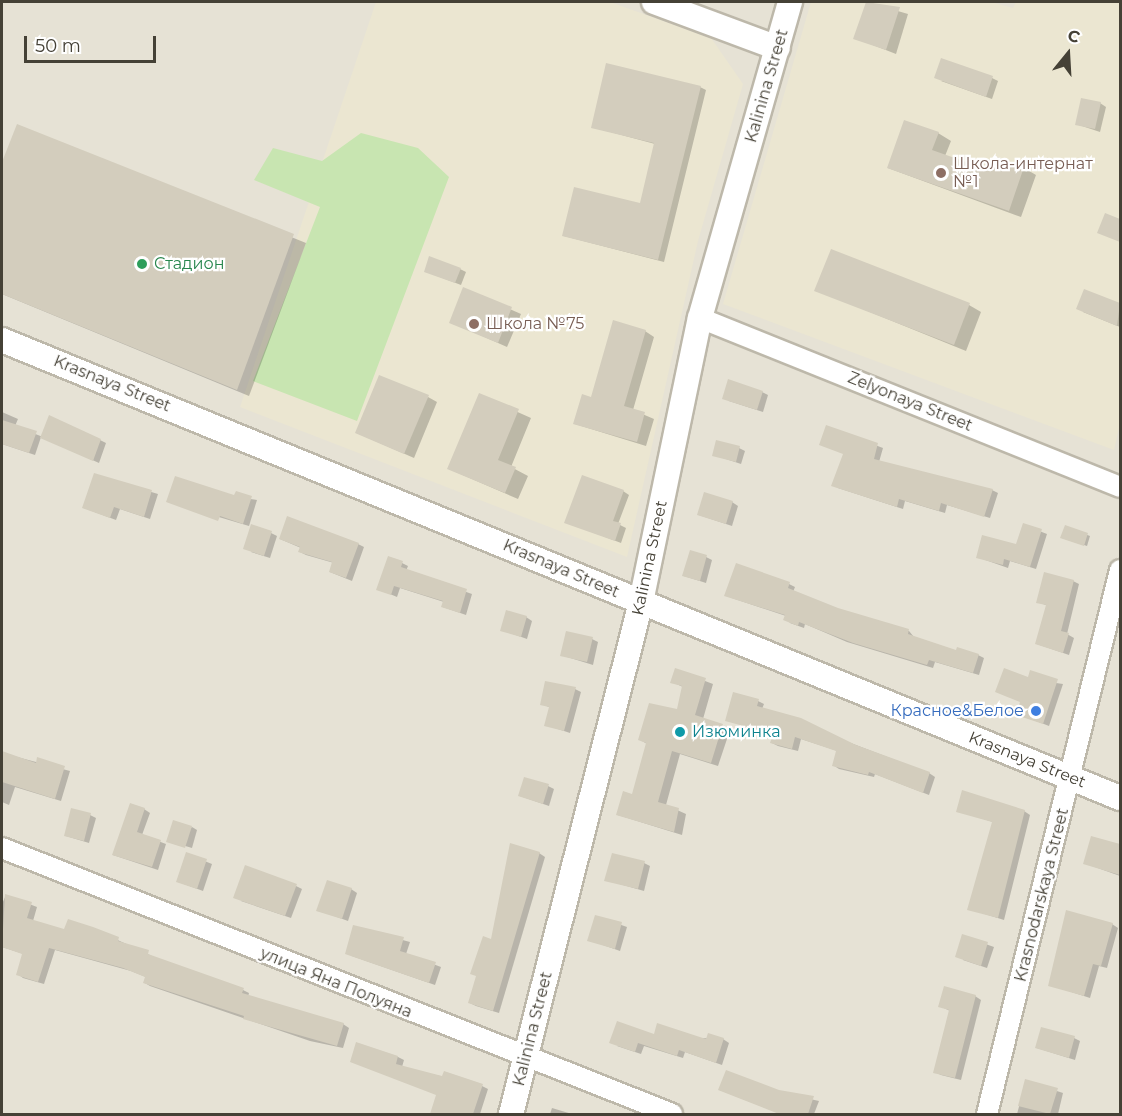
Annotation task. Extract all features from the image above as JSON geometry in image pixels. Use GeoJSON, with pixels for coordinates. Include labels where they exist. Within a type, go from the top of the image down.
{"type":"FeatureCollection","features":[{"type":"Feature","properties":{"kind":"street"},"geometry":{"type":"LineString","coordinates":[[654,2],[778,48]]}},
{"type":"Feature","properties":{"kind":"street","name":"Kalinina Street"},"geometry":{"type":"LineString","coordinates":[[511,1114],[641,602],[700,318],[790,2]]}},
{"type":"Feature","properties":{"kind":"street","name":"Zelyonaya Street"},"geometry":{"type":"LineString","coordinates":[[700,318],[1120,487]]}},
{"type":"Feature","properties":{"kind":"street","name":"Krasnaya Street"},"geometry":{"type":"LineString","coordinates":[[2,340],[1120,798]]}},
{"type":"Feature","properties":{"kind":"street","name":"Krasnodarskaya Street"},"geometry":{"type":"LineString","coordinates":[[987,1114],[1071,779],[1120,570]]}},
{"type":"Feature","properties":{"kind":"street","name":"улица Яна Полуяна"},"geometry":{"type":"LineString","coordinates":[[2,848],[526,1059],[672,1114]]}},
{"type":"Feature","properties":{"kind":"shaded area"},"geometry":{"type":"Polygon","coordinates":[[[2,2],[1120,2],[1120,1114],[2,1114],[2,2]]]}},
{"type":"Feature","properties":{"kind":"shaded area","name":"Школа №75"},"geometry":{"type":"Polygon","coordinates":[[[376,2],[610,2],[711,38],[743,84],[698,241],[627,557],[240,407],[376,2]]]}},
{"type":"Feature","properties":{"kind":"shaded area","name":"Школа-интернат №1"},"geometry":{"type":"Polygon","coordinates":[[[811,2],[991,2],[1013,8],[1016,2],[1120,2],[1120,423],[1114,450],[723,304],[811,2]]]}},
{"type":"Feature","properties":{"kind":"green space"},"geometry":{"type":"Polygon","coordinates":[[[361,133],[418,148],[449,177],[357,421],[253,381],[320,207],[254,180],[273,148],[322,161],[361,133]]]}},
{"type":"Feature","properties":{"kind":"building"},"geometry":{"type":"Polygon","coordinates":[[[866,2],[900,7],[886,50],[853,39],[866,2]]]}},
{"type":"Feature","properties":{"kind":"building"},"geometry":{"type":"Polygon","coordinates":[[[941,58],[993,76],[986,97],[934,78],[941,58]]]}},
{"type":"Feature","properties":{"kind":"building"},"geometry":{"type":"Polygon","coordinates":[[[606,63],[701,86],[658,260],[562,236],[574,187],[640,203],[654,143],[591,128],[606,63]]]}},
{"type":"Feature","properties":{"kind":"building"},"geometry":{"type":"Polygon","coordinates":[[[1081,98],[1101,102],[1095,129],[1075,125],[1081,98]]]}},
{"type":"Feature","properties":{"kind":"building"},"geometry":{"type":"Polygon","coordinates":[[[904,120],[939,132],[932,150],[989,170],[994,156],[1024,167],[1009,211],[887,168],[904,120]]]}},
{"type":"Feature","properties":{"kind":"building","name":"Стадион"},"geometry":{"type":"Polygon","coordinates":[[[17,124],[294,234],[237,390],[2,294],[2,162],[17,124]]]}},
{"type":"Feature","properties":{"kind":"building"},"geometry":{"type":"Polygon","coordinates":[[[1105,213],[1120,219],[1120,242],[1097,233],[1105,213]]]}},
{"type":"Feature","properties":{"kind":"building"},"geometry":{"type":"Polygon","coordinates":[[[831,249],[970,303],[954,345],[814,291],[831,249]]]}},
{"type":"Feature","properties":{"kind":"building"},"geometry":{"type":"Polygon","coordinates":[[[429,256],[461,268],[455,283],[424,272],[429,256]]]}},
{"type":"Feature","properties":{"kind":"building"},"geometry":{"type":"Polygon","coordinates":[[[463,287],[512,307],[498,343],[449,323],[463,287]]]}},
{"type":"Feature","properties":{"kind":"building"},"geometry":{"type":"Polygon","coordinates":[[[1084,289],[1120,303],[1117,326],[1076,309],[1084,289]]]}},
{"type":"Feature","properties":{"kind":"building"},"geometry":{"type":"Polygon","coordinates":[[[613,320],[646,330],[624,406],[645,412],[637,442],[573,424],[582,394],[591,397],[613,320]]]}},
{"type":"Feature","properties":{"kind":"building"},"geometry":{"type":"Polygon","coordinates":[[[379,375],[429,395],[404,454],[355,433],[379,375]]]}},
{"type":"Feature","properties":{"kind":"building"},"geometry":{"type":"Polygon","coordinates":[[[728,379],[763,391],[757,410],[722,399],[728,379]]]}},
{"type":"Feature","properties":{"kind":"building"},"geometry":{"type":"Polygon","coordinates":[[[479,393],[519,409],[498,460],[516,467],[505,493],[447,469],[479,393]]]}},
{"type":"Feature","properties":{"kind":"building"},"geometry":{"type":"Polygon","coordinates":[[[49,415],[101,439],[93,461],[40,438],[49,415]]]}},
{"type":"Feature","properties":{"kind":"building"},"geometry":{"type":"Polygon","coordinates":[[[2,420],[37,431],[29,453],[2,444],[2,420]]]}},
{"type":"Feature","properties":{"kind":"building"},"geometry":{"type":"Polygon","coordinates":[[[826,425],[878,443],[874,459],[993,489],[984,517],[941,503],[939,511],[899,499],[897,507],[831,486],[843,454],[819,445],[826,425]]]}},
{"type":"Feature","properties":{"kind":"building"},"geometry":{"type":"Polygon","coordinates":[[[716,440],[740,446],[736,462],[712,456],[716,440]]]}},
{"type":"Feature","properties":{"kind":"building"},"geometry":{"type":"Polygon","coordinates":[[[94,473],[152,490],[144,517],[114,507],[110,518],[82,508],[94,473]]]}},
{"type":"Feature","properties":{"kind":"building"},"geometry":{"type":"Polygon","coordinates":[[[582,475],[624,490],[613,521],[621,523],[615,541],[564,523],[582,475]]]}},
{"type":"Feature","properties":{"kind":"building"},"geometry":{"type":"Polygon","coordinates":[[[175,476],[234,495],[236,491],[252,496],[243,524],[220,516],[218,521],[166,502],[175,476]]]}},
{"type":"Feature","properties":{"kind":"building"},"geometry":{"type":"Polygon","coordinates":[[[704,492],[733,501],[726,524],[697,515],[704,492]]]}},
{"type":"Feature","properties":{"kind":"building"},"geometry":{"type":"Polygon","coordinates":[[[287,516],[359,543],[346,578],[329,572],[332,562],[298,552],[300,547],[279,539],[287,516]]]}},
{"type":"Feature","properties":{"kind":"building"},"geometry":{"type":"Polygon","coordinates":[[[1023,523],[1042,529],[1030,567],[1004,559],[1003,565],[976,558],[982,535],[1016,544],[1023,523]]]}},
{"type":"Feature","properties":{"kind":"building"},"geometry":{"type":"Polygon","coordinates":[[[251,524],[272,531],[264,556],[243,549],[251,524]]]}},
{"type":"Feature","properties":{"kind":"building"},"geometry":{"type":"Polygon","coordinates":[[[1065,525],[1088,533],[1084,546],[1060,538],[1065,525]]]}},
{"type":"Feature","properties":{"kind":"building"},"geometry":{"type":"Polygon","coordinates":[[[690,550],[707,555],[700,581],[682,576],[690,550]]]}},
{"type":"Feature","properties":{"kind":"building"},"geometry":{"type":"Polygon","coordinates":[[[388,556],[403,561],[401,567],[467,589],[460,613],[441,607],[443,601],[394,586],[391,595],[376,590],[388,556]]]}},
{"type":"Feature","properties":{"kind":"building"},"geometry":{"type":"Polygon","coordinates":[[[736,563],[790,582],[788,588],[838,608],[909,629],[908,634],[956,650],[957,647],[979,654],[973,673],[929,660],[927,665],[853,643],[799,622],[798,626],[783,620],[785,615],[724,596],[736,563]]]}},
{"type":"Feature","properties":{"kind":"building"},"geometry":{"type":"Polygon","coordinates":[[[1044,572],[1074,580],[1061,631],[1069,633],[1063,653],[1035,644],[1046,605],[1036,603],[1044,572]]]}},
{"type":"Feature","properties":{"kind":"building"},"geometry":{"type":"Polygon","coordinates":[[[506,610],[527,616],[521,637],[500,631],[506,610]]]}},
{"type":"Feature","properties":{"kind":"building"},"geometry":{"type":"Polygon","coordinates":[[[566,631],[593,637],[587,662],[560,656],[566,631]]]}},
{"type":"Feature","properties":{"kind":"building"},"geometry":{"type":"Polygon","coordinates":[[[675,668],[706,678],[695,715],[723,724],[711,763],[672,751],[658,802],[679,808],[674,832],[616,815],[623,791],[632,794],[646,743],[638,740],[649,703],[677,709],[682,686],[670,683],[675,668]]]}},
{"type":"Feature","properties":{"kind":"building"},"geometry":{"type":"Polygon","coordinates":[[[1004,668],[1028,677],[1030,670],[1058,679],[1043,724],[1016,715],[1020,702],[995,692],[1004,668]]]}},
{"type":"Feature","properties":{"kind":"building"},"geometry":{"type":"Polygon","coordinates":[[[545,681],[576,687],[564,731],[544,726],[549,707],[540,705],[545,681]]]}},
{"type":"Feature","properties":{"kind":"building"},"geometry":{"type":"Polygon","coordinates":[[[733,692],[759,699],[757,706],[801,718],[856,745],[930,772],[923,793],[869,772],[868,775],[832,766],[836,751],[795,737],[792,749],[770,743],[773,734],[725,721],[733,692]]]}},
{"type":"Feature","properties":{"kind":"building"},"geometry":{"type":"Polygon","coordinates":[[[2,751],[36,763],[37,757],[65,766],[55,799],[2,782],[2,751]]]}},
{"type":"Feature","properties":{"kind":"building"},"geometry":{"type":"Polygon","coordinates":[[[524,777],[549,784],[543,804],[518,796],[524,777]]]}},
{"type":"Feature","properties":{"kind":"building"},"geometry":{"type":"Polygon","coordinates":[[[962,790],[1025,810],[998,918],[967,910],[992,822],[956,812],[962,790]]]}},
{"type":"Feature","properties":{"kind":"building"},"geometry":{"type":"Polygon","coordinates":[[[130,803],[145,808],[137,832],[161,840],[152,867],[112,855],[130,803]]]}},
{"type":"Feature","properties":{"kind":"building"},"geometry":{"type":"Polygon","coordinates":[[[71,808],[91,813],[84,841],[64,836],[71,808]]]}},
{"type":"Feature","properties":{"kind":"building"},"geometry":{"type":"Polygon","coordinates":[[[173,820],[192,826],[185,848],[166,842],[173,820]]]}},
{"type":"Feature","properties":{"kind":"building"},"geometry":{"type":"Polygon","coordinates":[[[1091,836],[1120,844],[1120,875],[1083,864],[1091,836]]]}},
{"type":"Feature","properties":{"kind":"building"},"geometry":{"type":"Polygon","coordinates":[[[510,843],[540,852],[493,1011],[468,1003],[476,976],[470,974],[483,936],[491,939],[510,843]]]}},
{"type":"Feature","properties":{"kind":"building"},"geometry":{"type":"Polygon","coordinates":[[[186,852],[207,859],[197,889],[176,882],[186,852]]]}},
{"type":"Feature","properties":{"kind":"building"},"geometry":{"type":"Polygon","coordinates":[[[612,853],[645,861],[638,889],[604,881],[612,853]]]}},
{"type":"Feature","properties":{"kind":"building"},"geometry":{"type":"Polygon","coordinates":[[[245,865],[297,884],[285,916],[233,898],[245,865]]]}},
{"type":"Feature","properties":{"kind":"building"},"geometry":{"type":"Polygon","coordinates":[[[327,880],[352,888],[342,919],[316,911],[327,880]]]}},
{"type":"Feature","properties":{"kind":"building"},"geometry":{"type":"Polygon","coordinates":[[[5,894],[32,902],[27,918],[64,929],[68,919],[93,927],[119,937],[118,941],[149,950],[148,954],[244,988],[242,993],[344,1023],[337,1046],[243,1019],[244,1016],[143,983],[145,977],[123,968],[49,948],[38,982],[16,975],[22,954],[2,947],[5,894]]]}},
{"type":"Feature","properties":{"kind":"building"},"geometry":{"type":"Polygon","coordinates":[[[1066,910],[1113,923],[1101,966],[1093,964],[1084,996],[1048,986],[1066,910]]]}},
{"type":"Feature","properties":{"kind":"building"},"geometry":{"type":"Polygon","coordinates":[[[595,915],[622,922],[615,949],[587,941],[595,915]]]}},
{"type":"Feature","properties":{"kind":"building"},"geometry":{"type":"Polygon","coordinates":[[[353,925],[404,937],[400,951],[436,962],[429,983],[345,954],[353,925]]]}},
{"type":"Feature","properties":{"kind":"building"},"geometry":{"type":"Polygon","coordinates":[[[962,934],[988,942],[981,966],[955,957],[962,934]]]}},
{"type":"Feature","properties":{"kind":"building"},"geometry":{"type":"Polygon","coordinates":[[[944,986],[976,995],[955,1078],[933,1073],[949,1010],[938,1007],[944,986]]]}},
{"type":"Feature","properties":{"kind":"building"},"geometry":{"type":"Polygon","coordinates":[[[617,1021],[654,1034],[657,1023],[706,1039],[708,1033],[724,1038],[716,1063],[679,1050],[677,1056],[638,1043],[635,1052],[609,1043],[617,1021]]]}},
{"type":"Feature","properties":{"kind":"building"},"geometry":{"type":"Polygon","coordinates":[[[1041,1027],[1075,1036],[1069,1058],[1035,1048],[1041,1027]]]}},
{"type":"Feature","properties":{"kind":"building"},"geometry":{"type":"Polygon","coordinates":[[[356,1042],[398,1056],[396,1064],[442,1076],[444,1071],[483,1084],[473,1114],[430,1114],[436,1095],[350,1062],[356,1042]]]}},
{"type":"Feature","properties":{"kind":"building"},"geometry":{"type":"Polygon","coordinates":[[[726,1070],[779,1090],[814,1096],[808,1114],[779,1114],[718,1090],[726,1070]]]}},
{"type":"Feature","properties":{"kind":"building"},"geometry":{"type":"Polygon","coordinates":[[[1025,1079],[1058,1088],[1050,1114],[1018,1106],[1025,1079]]]}},
{"type":"Feature","properties":{"kind":"place","name":"Школа-интернат №1"},"geometry":{"type":"Point","coordinates":[941,173]}},
{"type":"Feature","properties":{"kind":"place","name":"Стадион"},"geometry":{"type":"Point","coordinates":[142,264]}},
{"type":"Feature","properties":{"kind":"place","name":"Школа №75"},"geometry":{"type":"Point","coordinates":[474,324]}},
{"type":"Feature","properties":{"kind":"place","name":"Красное&Белое"},"geometry":{"type":"Point","coordinates":[1036,711]}},
{"type":"Feature","properties":{"kind":"place","name":"Изюминка"},"geometry":{"type":"Point","coordinates":[680,732]}}]}
